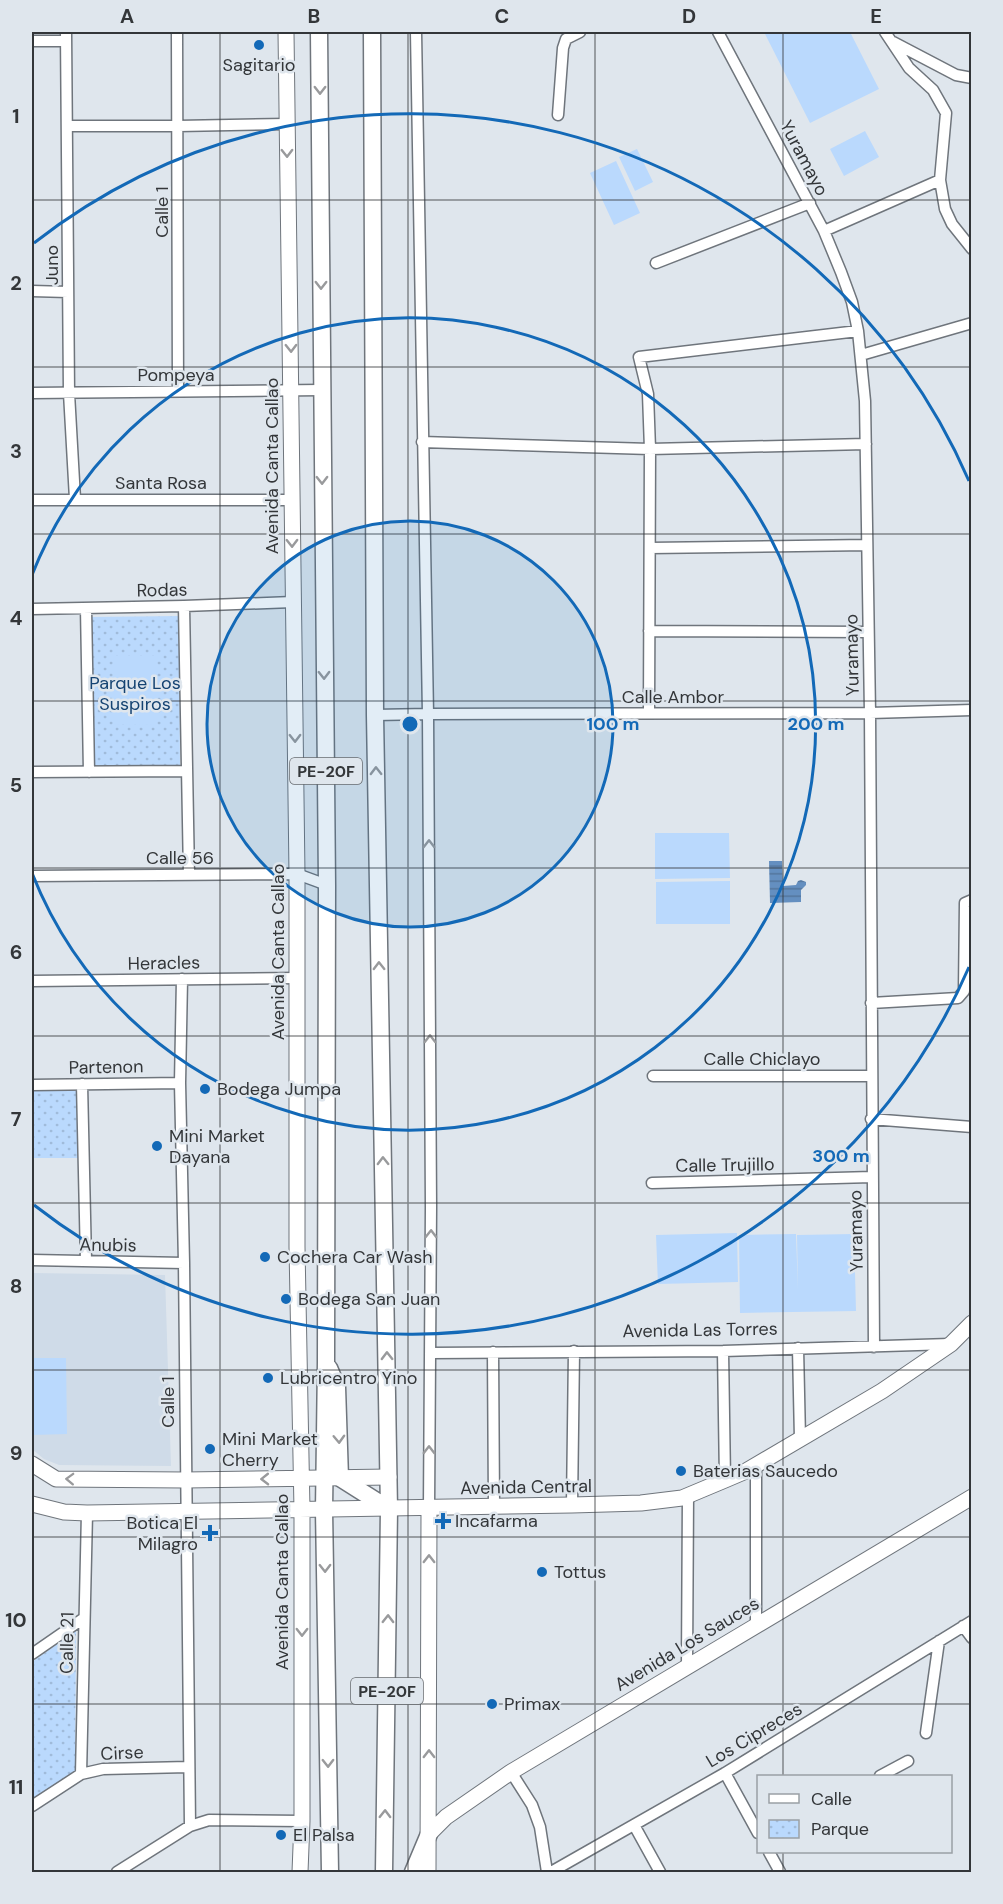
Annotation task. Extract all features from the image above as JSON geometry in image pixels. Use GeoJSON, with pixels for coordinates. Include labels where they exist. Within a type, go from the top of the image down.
{"type":"FeatureCollection","features":[{"type":"Feature","properties":{"kind":"main road","name":"PE-20F"},"geometry":{"type":"LineString","coordinates":[[319,32],[327,885],[326,1362],[332,1478],[324,1510],[330,1872]]}},
{"type":"Feature","properties":{"kind":"main road","name":"PE-20F"},"geometry":{"type":"LineString","coordinates":[[372,32],[375,716],[389,1478],[384,1872]]}},
{"type":"Feature","properties":{"kind":"main road"},"geometry":{"type":"LineString","coordinates":[[332,1478],[389,1509]]}},
{"type":"Feature","properties":{"kind":"main road"},"geometry":{"type":"LineString","coordinates":[[413,1872],[429,1834]]}},
{"type":"Feature","properties":{"kind":"street","name":"Calle 1"},"geometry":{"type":"LineString","coordinates":[[177,32],[178,392]]}},
{"type":"Feature","properties":{"kind":"street","name":"Avenida Canta Callao"},"geometry":{"type":"LineString","coordinates":[[286,32],[298,978],[297,1246],[302,1479],[300,1872]]}},
{"type":"Feature","properties":{"kind":"street"},"geometry":{"type":"LineString","coordinates":[[416,32],[428,714],[431,1208],[428,1872]]}},
{"type":"Feature","properties":{"kind":"street"},"geometry":{"type":"LineString","coordinates":[[558,115],[563,48],[566,39],[580,32]]}},
{"type":"Feature","properties":{"kind":"street","name":"Yuramayo"},"geometry":{"type":"LineString","coordinates":[[718,32],[824,231],[852,302],[861,355],[865,401],[870,713],[874,1347]]}},
{"type":"Feature","properties":{"kind":"street"},"geometry":{"type":"LineString","coordinates":[[32,41],[66,36]]}},
{"type":"Feature","properties":{"kind":"street","name":"Juno"},"geometry":{"type":"LineString","coordinates":[[66,36],[69,393],[75,499]]}},
{"type":"Feature","properties":{"kind":"street"},"geometry":{"type":"LineString","coordinates":[[887,36],[956,75],[972,78]]}},
{"type":"Feature","properties":{"kind":"street"},"geometry":{"type":"LineString","coordinates":[[887,36],[909,68],[933,90],[946,113],[940,180],[945,209],[952,224],[972,249]]}},
{"type":"Feature","properties":{"kind":"street"},"geometry":{"type":"LineString","coordinates":[[67,126],[287,124]]}},
{"type":"Feature","properties":{"kind":"street"},"geometry":{"type":"LineString","coordinates":[[824,231],[940,180]]}},
{"type":"Feature","properties":{"kind":"street"},"geometry":{"type":"LineString","coordinates":[[656,263],[810,203]]}},
{"type":"Feature","properties":{"kind":"street"},"geometry":{"type":"LineString","coordinates":[[32,291],[68,292]]}},
{"type":"Feature","properties":{"kind":"street"},"geometry":{"type":"LineString","coordinates":[[861,355],[972,323]]}},
{"type":"Feature","properties":{"kind":"street"},"geometry":{"type":"LineString","coordinates":[[650,713],[650,449],[648,394],[639,357],[858,331]]}},
{"type":"Feature","properties":{"kind":"street","name":"Pompeya"},"geometry":{"type":"LineString","coordinates":[[32,393],[321,390]]}},
{"type":"Feature","properties":{"kind":"street"},"geometry":{"type":"LineString","coordinates":[[422,442],[650,449],[866,444]]}},
{"type":"Feature","properties":{"kind":"street","name":"Santa Rosa"},"geometry":{"type":"LineString","coordinates":[[32,500],[291,500]]}},
{"type":"Feature","properties":{"kind":"street"},"geometry":{"type":"LineString","coordinates":[[650,548],[867,545]]}},
{"type":"Feature","properties":{"kind":"street","name":"Rodas"},"geometry":{"type":"LineString","coordinates":[[32,609],[293,602]]}},
{"type":"Feature","properties":{"kind":"street"},"geometry":{"type":"LineString","coordinates":[[184,606],[189,875]]}},
{"type":"Feature","properties":{"kind":"street"},"geometry":{"type":"LineString","coordinates":[[86,608],[89,772]]}},
{"type":"Feature","properties":{"kind":"street"},"geometry":{"type":"LineString","coordinates":[[650,631],[868,632]]}},
{"type":"Feature","properties":{"kind":"street","name":"Calle Ambor"},"geometry":{"type":"LineString","coordinates":[[375,716],[870,713],[972,710]]}},
{"type":"Feature","properties":{"kind":"street"},"geometry":{"type":"LineString","coordinates":[[32,772],[188,771]]}},
{"type":"Feature","properties":{"kind":"street","name":"Calle 56"},"geometry":{"type":"LineString","coordinates":[[32,876],[297,874],[327,885]]}},
{"type":"Feature","properties":{"kind":"street"},"geometry":{"type":"LineString","coordinates":[[871,1003],[958,998],[962,995],[964,991],[965,903],[972,900]]}},
{"type":"Feature","properties":{"kind":"street","name":"Heracles"},"geometry":{"type":"LineString","coordinates":[[32,981],[298,978]]}},
{"type":"Feature","properties":{"kind":"street","name":"Calle 1"},"geometry":{"type":"LineString","coordinates":[[182,979],[180,1083],[190,1826]]}},
{"type":"Feature","properties":{"kind":"street","name":"Calle Chiclayo"},"geometry":{"type":"LineString","coordinates":[[653,1076],[871,1076]]}},
{"type":"Feature","properties":{"kind":"street","name":"Partenon"},"geometry":{"type":"LineString","coordinates":[[32,1084],[180,1083]]}},
{"type":"Feature","properties":{"kind":"street"},"geometry":{"type":"LineString","coordinates":[[82,1084],[86,1261]]}},
{"type":"Feature","properties":{"kind":"street"},"geometry":{"type":"LineString","coordinates":[[871,1119],[972,1127]]}},
{"type":"Feature","properties":{"kind":"street","name":"Calle Trujillo"},"geometry":{"type":"LineString","coordinates":[[652,1183],[872,1177]]}},
{"type":"Feature","properties":{"kind":"street","name":"Anubis"},"geometry":{"type":"LineString","coordinates":[[32,1260],[184,1263]]}},
{"type":"Feature","properties":{"kind":"street","name":"Avenida Central"},"geometry":{"type":"LineString","coordinates":[[34,1508],[87,1513],[186,1510],[429,1509],[641,1503],[682,1498],[756,1465],[882,1391],[951,1344],[972,1323]]}},
{"type":"Feature","properties":{"kind":"street","name":"Avenida Las Torres"},"geometry":{"type":"LineString","coordinates":[[430,1353],[723,1351],[972,1342]]}},
{"type":"Feature","properties":{"kind":"street"},"geometry":{"type":"LineString","coordinates":[[798,1348],[800,1439]]}},
{"type":"Feature","properties":{"kind":"street"},"geometry":{"type":"LineString","coordinates":[[572,1505],[574,1351]]}},
{"type":"Feature","properties":{"kind":"street"},"geometry":{"type":"LineString","coordinates":[[723,1351],[725,1480]]}},
{"type":"Feature","properties":{"kind":"street"},"geometry":{"type":"LineString","coordinates":[[493,1352],[494,1507]]}},
{"type":"Feature","properties":{"kind":"street"},"geometry":{"type":"LineString","coordinates":[[32,1464],[56,1479],[389,1478]]}},
{"type":"Feature","properties":{"kind":"street"},"geometry":{"type":"LineString","coordinates":[[756,1465],[756,1625]]}},
{"type":"Feature","properties":{"kind":"street"},"geometry":{"type":"LineString","coordinates":[[687,1666],[688,1495]]}},
{"type":"Feature","properties":{"kind":"street","name":"Avenida Los Sauces"},"geometry":{"type":"LineString","coordinates":[[429,1834],[446,1817],[510,1772],[972,1497]]}},
{"type":"Feature","properties":{"kind":"street","name":"Calle 21"},"geometry":{"type":"LineString","coordinates":[[81,1774],[87,1513]]}},
{"type":"Feature","properties":{"kind":"street"},"geometry":{"type":"LineString","coordinates":[[32,1654],[84,1618]]}},
{"type":"Feature","properties":{"kind":"street"},"geometry":{"type":"LineString","coordinates":[[967,1624],[972,1638]]}},
{"type":"Feature","properties":{"kind":"street","name":"Los Cipreces"},"geometry":{"type":"LineString","coordinates":[[549,1872],[725,1773],[967,1624]]}},
{"type":"Feature","properties":{"kind":"street"},"geometry":{"type":"LineString","coordinates":[[926,1733],[939,1641]]}},
{"type":"Feature","properties":{"kind":"street"},"geometry":{"type":"LineString","coordinates":[[882,1775],[908,1761]]}},
{"type":"Feature","properties":{"kind":"street","name":"Cirse"},"geometry":{"type":"LineString","coordinates":[[32,1806],[81,1774],[103,1769],[188,1767]]}},
{"type":"Feature","properties":{"kind":"street"},"geometry":{"type":"LineString","coordinates":[[510,1772],[532,1805],[540,1827],[549,1872]]}},
{"type":"Feature","properties":{"kind":"street"},"geometry":{"type":"LineString","coordinates":[[725,1773],[757,1829]]}},
{"type":"Feature","properties":{"kind":"street"},"geometry":{"type":"LineString","coordinates":[[117,1872],[190,1826],[209,1820],[302,1821]]}},
{"type":"Feature","properties":{"kind":"street"},"geometry":{"type":"LineString","coordinates":[[634,1825],[660,1872]]}},
{"type":"Feature","properties":{"kind":"street"},"geometry":{"type":"LineString","coordinates":[[770,1853],[780,1872]]}},
{"type":"Feature","properties":{"kind":"shaded area"},"geometry":{"type":"Polygon","coordinates":[[[769,861],[782,861],[783,886],[796,885],[801,880],[806,882],[801,890],[801,902],[770,903],[769,861]]]}},
{"type":"Feature","properties":{"kind":"shaded area"},"geometry":{"type":"Polygon","coordinates":[[[32,1273],[165,1275],[171,1466],[59,1465],[44,1459],[32,1449],[32,1273]]]}},
{"type":"Feature","properties":{"kind":"green space"},"geometry":{"type":"Polygon","coordinates":[[[764,32],[850,32],[879,89],[810,123],[764,32]]]}},
{"type":"Feature","properties":{"kind":"green space"},"geometry":{"type":"Polygon","coordinates":[[[865,131],[879,157],[844,176],[830,149],[865,131]]]}},
{"type":"Feature","properties":{"kind":"green space"},"geometry":{"type":"Polygon","coordinates":[[[637,149],[653,182],[635,191],[619,157],[637,149]]]}},
{"type":"Feature","properties":{"kind":"green space"},"geometry":{"type":"Polygon","coordinates":[[[616,161],[640,213],[614,225],[590,173],[616,161]]]}},
{"type":"Feature","properties":{"kind":"green space","name":"Parque Los Suspiros"},"geometry":{"type":"Polygon","coordinates":[[[179,616],[180,769],[91,770],[89,617],[179,616]]]}},
{"type":"Feature","properties":{"kind":"green space"},"geometry":{"type":"Polygon","coordinates":[[[113,656],[156,656],[156,725],[113,724],[113,656]]]}},
{"type":"Feature","properties":{"kind":"green space"},"geometry":{"type":"Polygon","coordinates":[[[655,833],[729,833],[730,878],[655,879],[655,833]]]}},
{"type":"Feature","properties":{"kind":"green space"},"geometry":{"type":"Polygon","coordinates":[[[730,881],[730,924],[656,924],[656,882],[730,881]]]}},
{"type":"Feature","properties":{"kind":"green space"},"geometry":{"type":"Polygon","coordinates":[[[32,1091],[78,1091],[79,1158],[32,1158],[32,1091]]]}},
{"type":"Feature","properties":{"kind":"green space"},"geometry":{"type":"Polygon","coordinates":[[[737,1233],[738,1282],[658,1284],[656,1235],[737,1233]]]}},
{"type":"Feature","properties":{"kind":"green space"},"geometry":{"type":"Polygon","coordinates":[[[796,1234],[798,1290],[797,1235],[854,1234],[856,1311],[740,1313],[739,1235],[796,1234]]]}},
{"type":"Feature","properties":{"kind":"green space"},"geometry":{"type":"Polygon","coordinates":[[[32,1358],[66,1358],[67,1434],[32,1435],[32,1358]]]}},
{"type":"Feature","properties":{"kind":"green space"},"geometry":{"type":"Polygon","coordinates":[[[76,1631],[75,1772],[32,1800],[32,1662],[76,1631]]]}},
{"type":"Feature","properties":{"kind":"place","name":"Sagitario"},"geometry":{"type":"Point","coordinates":[259,45]}},
{"type":"Feature","properties":{"kind":"place","name":"Bodega Jumpa"},"geometry":{"type":"Point","coordinates":[205,1089]}},
{"type":"Feature","properties":{"kind":"place","name":"Mini Market Dayana"},"geometry":{"type":"Point","coordinates":[157,1146]}},
{"type":"Feature","properties":{"kind":"place","name":"Cochera Car Wash"},"geometry":{"type":"Point","coordinates":[265,1257]}},
{"type":"Feature","properties":{"kind":"place","name":"Bodega San Juan"},"geometry":{"type":"Point","coordinates":[286,1299]}},
{"type":"Feature","properties":{"kind":"place","name":"Lubricentro Yino"},"geometry":{"type":"Point","coordinates":[268,1378]}},
{"type":"Feature","properties":{"kind":"place","name":"Mini Market Cherry"},"geometry":{"type":"Point","coordinates":[210,1449]}},
{"type":"Feature","properties":{"kind":"place","name":"Baterias Saucedo"},"geometry":{"type":"Point","coordinates":[681,1471]}},
{"type":"Feature","properties":{"kind":"place","name":"Incafarma"},"geometry":{"type":"Point","coordinates":[443,1521]}},
{"type":"Feature","properties":{"kind":"place","name":"Botica El Milagro"},"geometry":{"type":"Point","coordinates":[210,1533]}},
{"type":"Feature","properties":{"kind":"place","name":"Tottus"},"geometry":{"type":"Point","coordinates":[542,1572]}},
{"type":"Feature","properties":{"kind":"place","name":"Primax"},"geometry":{"type":"Point","coordinates":[492,1704]}},
{"type":"Feature","properties":{"kind":"place","name":"El Palsa"},"geometry":{"type":"Point","coordinates":[281,1835]}}]}
